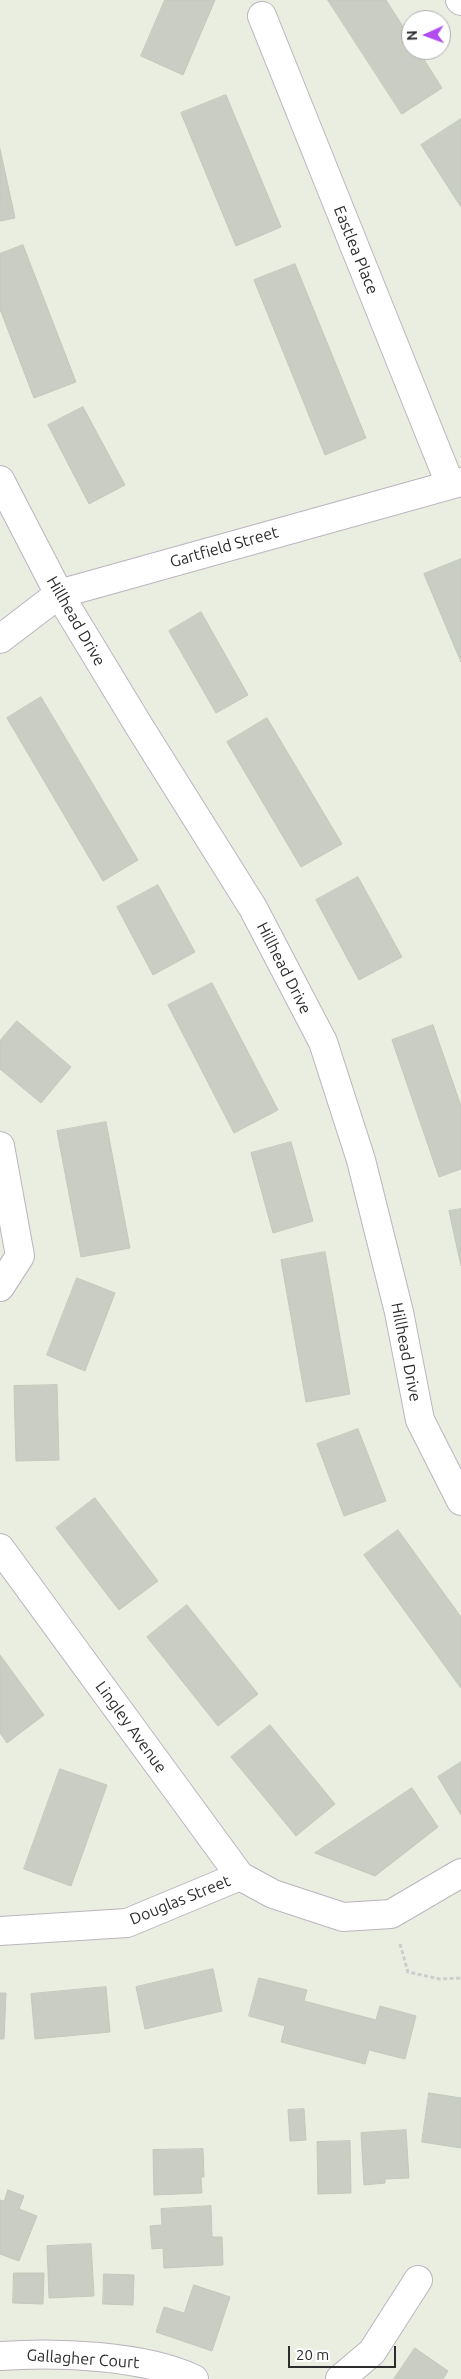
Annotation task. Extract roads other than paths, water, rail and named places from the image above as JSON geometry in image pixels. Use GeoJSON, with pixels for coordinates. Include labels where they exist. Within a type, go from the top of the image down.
{"type":"FeatureCollection","features":[{"type":"Feature","properties":{"kind":"street","name":"Eastlea Place"},"geometry":{"type":"LineString","coordinates":[[262,16],[456,483]]}},
{"type":"Feature","properties":{"kind":"street","name":"Hillhead Drive"},"geometry":{"type":"LineString","coordinates":[[0,480],[59,594],[139,726],[254,908],[322,1042],[361,1160],[399,1312],[420,1420],[461,1501]]}},
{"type":"Feature","properties":{"kind":"street","name":"Gartfield Street"},"geometry":{"type":"LineString","coordinates":[[0,639],[59,594],[456,483]]}},
{"type":"Feature","properties":{"kind":"street"},"geometry":{"type":"LineString","coordinates":[[0,1146],[20,1256],[0,1287]]}},
{"type":"Feature","properties":{"kind":"street","name":"Lingley Avenue"},"geometry":{"type":"LineString","coordinates":[[0,1548],[240,1876],[273,1894],[343,1917],[391,1914],[461,1873]]}},
{"type":"Feature","properties":{"kind":"street","name":"Douglas Street"},"geometry":{"type":"LineString","coordinates":[[0,1931],[127,1923],[240,1876]]}},
{"type":"Feature","properties":{"kind":"street"},"geometry":{"type":"LineString","coordinates":[[340,2379],[372,2352],[418,2280]]}},
{"type":"Feature","properties":{"kind":"street","name":"Gallagher Court"},"geometry":{"type":"LineString","coordinates":[[0,2356],[61,2356],[136,2363],[179,2372],[194,2379]]}}]}
